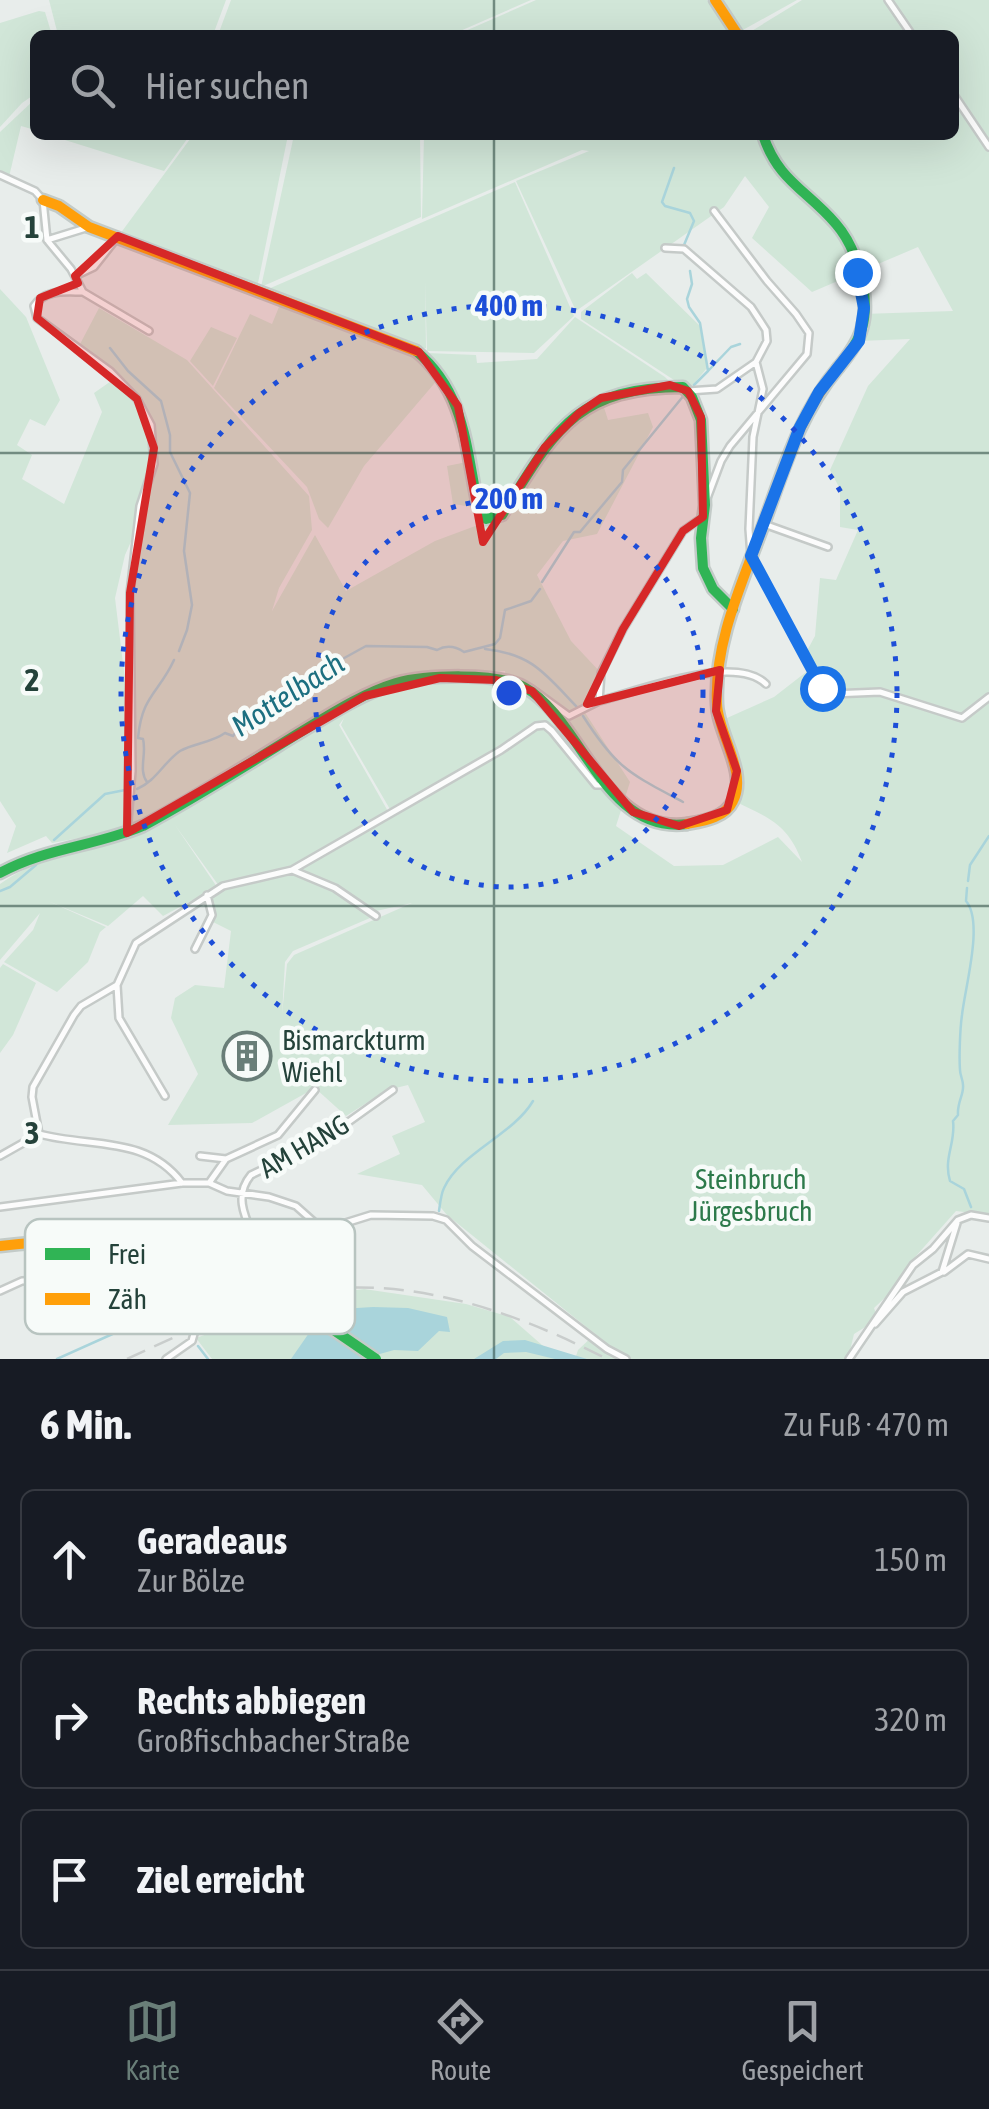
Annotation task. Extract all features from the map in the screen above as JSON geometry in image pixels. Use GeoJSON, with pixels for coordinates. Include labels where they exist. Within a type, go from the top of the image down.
{"type":"FeatureCollection","features":[{"type":"Feature","properties":{"kind":"main road"},"geometry":{"type":"LineString","coordinates":[[714,0],[735,30]]}},
{"type":"Feature","properties":{"kind":"main road"},"geometry":{"type":"LineString","coordinates":[[0,873],[34,854],[127,833],[344,707],[386,686],[412,680],[470,678],[517,684],[532,692],[551,711],[606,785],[633,812],[654,821],[679,826],[702,822],[727,810],[737,789],[737,772],[716,711],[733,608],[800,427],[819,392],[859,341],[864,308],[845,236],[835,222],[786,182],[772,162],[765,140]]}},
{"type":"Feature","properties":{"kind":"main road"},"geometry":{"type":"LineString","coordinates":[[44,200],[89,228],[420,352],[451,389],[458,406],[478,506],[486,519],[502,515],[545,447],[579,413],[601,398],[670,386],[688,390],[701,417],[706,503],[700,554],[710,585],[733,608]]}},
{"type":"Feature","properties":{"kind":"main road"},"geometry":{"type":"LineString","coordinates":[[340,1334],[376,1359]]}},
{"type":"Feature","properties":{"kind":"street"},"geometry":{"type":"LineString","coordinates":[[888,0],[909,30]]}},
{"type":"Feature","properties":{"kind":"street"},"geometry":{"type":"LineString","coordinates":[[959,102],[989,147]]}},
{"type":"Feature","properties":{"kind":"street"},"geometry":{"type":"LineString","coordinates":[[0,175],[35,191],[44,200],[47,240],[83,292],[149,331]]}},
{"type":"Feature","properties":{"kind":"street"},"geometry":{"type":"LineString","coordinates":[[706,503],[721,460],[807,354],[809,333],[714,211]]}},
{"type":"Feature","properties":{"kind":"street"},"geometry":{"type":"LineString","coordinates":[[47,240],[89,228]]}},
{"type":"Feature","properties":{"kind":"street"},"geometry":{"type":"LineString","coordinates":[[74,276],[94,267],[118,236]]}},
{"type":"Feature","properties":{"kind":"street"},"geometry":{"type":"LineString","coordinates":[[666,248],[684,249],[751,308],[766,330],[767,341],[756,362],[717,389],[688,390]]}},
{"type":"Feature","properties":{"kind":"street"},"geometry":{"type":"LineString","coordinates":[[83,292],[56,292],[40,298],[34,306],[37,318],[110,371],[146,413],[152,437],[154,464],[140,506],[130,592],[132,771],[127,833]]}},
{"type":"Feature","properties":{"kind":"street"},"geometry":{"type":"LineString","coordinates":[[756,362],[763,382],[748,529],[751,556],[822,688],[832,694],[880,692],[962,718],[989,697]]}},
{"type":"Feature","properties":{"kind":"street"},"geometry":{"type":"LineString","coordinates":[[599,701],[602,672],[622,629],[683,531],[703,517]]}},
{"type":"Feature","properties":{"kind":"street"},"geometry":{"type":"LineString","coordinates":[[764,524],[828,547]]}},
{"type":"Feature","properties":{"kind":"street"},"geometry":{"type":"LineString","coordinates":[[532,692],[541,693],[569,716],[599,701],[720,670],[759,677],[766,684]]}},
{"type":"Feature","properties":{"kind":"street"},"geometry":{"type":"LineString","coordinates":[[165,1096],[119,1018],[118,985],[136,943],[223,886],[292,870],[536,726],[545,725],[596,785],[606,785]]}},
{"type":"Feature","properties":{"kind":"street"},"geometry":{"type":"LineString","coordinates":[[292,870],[335,888],[376,916]]}},
{"type":"Feature","properties":{"kind":"street"},"geometry":{"type":"LineString","coordinates":[[195,949],[212,915],[207,894]]}},
{"type":"Feature","properties":{"kind":"street"},"geometry":{"type":"LineString","coordinates":[[39,1134],[32,1097],[34,1087],[81,1006],[118,985]]}},
{"type":"Feature","properties":{"kind":"street"},"geometry":{"type":"LineString","coordinates":[[200,1156],[226,1158],[278,1135],[315,1090]]}},
{"type":"Feature","properties":{"kind":"street","name":"AM HANG"},"geometry":{"type":"LineString","coordinates":[[247,1219],[240,1200],[251,1175],[322,1141],[393,1090]]}},
{"type":"Feature","properties":{"kind":"street"},"geometry":{"type":"LineString","coordinates":[[0,1156],[39,1134],[64,1141],[125,1145],[160,1159],[182,1183]]}},
{"type":"Feature","properties":{"kind":"street"},"geometry":{"type":"LineString","coordinates":[[210,1183],[226,1158]]}},
{"type":"Feature","properties":{"kind":"street"},"geometry":{"type":"LineString","coordinates":[[0,1208],[182,1183],[210,1183],[227,1191],[296,1206],[311,1219]]}},
{"type":"Feature","properties":{"kind":"street"},"geometry":{"type":"LineString","coordinates":[[849,1359],[912,1265],[934,1249],[958,1220],[971,1214],[989,1218]]}},
{"type":"Feature","properties":{"kind":"street"},"geometry":{"type":"LineString","coordinates":[[355,1220],[371,1215],[433,1216],[446,1220],[495,1264],[607,1349],[626,1359]]}},
{"type":"Feature","properties":{"kind":"street"},"geometry":{"type":"LineString","coordinates":[[942,1272],[958,1220]]}},
{"type":"Feature","properties":{"kind":"street"},"geometry":{"type":"LineString","coordinates":[[870,1330],[904,1292],[968,1254],[989,1259]]}},
{"type":"Feature","properties":{"kind":"street"},"geometry":{"type":"LineString","coordinates":[[0,1290],[25,1281]]}},
{"type":"Feature","properties":{"kind":"street"},"geometry":{"type":"LineString","coordinates":[[166,1359],[192,1341],[194,1334]]}},
{"type":"Feature","properties":{"kind":"highlighted area"},"geometry":{"type":"Polygon","coordinates":[[[118,236],[419,352],[458,406],[483,542],[545,447],[579,413],[601,398],[670,385],[688,391],[701,417],[703,517],[683,531],[623,629],[587,704],[720,670],[716,711],[737,771],[727,810],[679,826],[633,812],[532,691],[496,680],[440,678],[365,696],[127,833],[130,593],[154,448],[137,399],[37,318],[40,298],[78,283],[75,276],[118,236]]]}},
{"type":"Feature","properties":{"kind":"green space"},"geometry":{"type":"Polygon","coordinates":[[[49,0],[226,0],[215,30],[57,30],[49,0]]]}},
{"type":"Feature","properties":{"kind":"green space"},"geometry":{"type":"Polygon","coordinates":[[[231,0],[531,0],[462,30],[220,30],[231,0]]]}},
{"type":"Feature","properties":{"kind":"green space"},"geometry":{"type":"Polygon","coordinates":[[[536,0],[707,0],[728,30],[467,30],[536,0]]]}},
{"type":"Feature","properties":{"kind":"green space"},"geometry":{"type":"Polygon","coordinates":[[[721,0],[797,0],[743,30],[721,0]]]}},
{"type":"Feature","properties":{"kind":"green space","name":"Steinbruch Jürgesbruch"},"geometry":{"type":"Polygon","coordinates":[[[802,0],[989,0],[989,1215],[956,1211],[874,1308],[878,1319],[854,1334],[848,1359],[575,1359],[578,1350],[595,1334],[447,1215],[422,1185],[357,1174],[400,1154],[392,1136],[425,1122],[408,1085],[387,1090],[346,1116],[315,1088],[252,1123],[168,1125],[198,1074],[171,1018],[175,998],[195,985],[224,988],[231,931],[213,922],[211,894],[276,874],[304,875],[322,882],[303,872],[301,866],[486,761],[487,756],[391,811],[341,725],[344,718],[339,725],[389,813],[289,869],[219,886],[175,825],[217,887],[163,916],[143,896],[108,926],[48,901],[106,927],[100,932],[88,962],[57,992],[4,962],[33,930],[40,913],[0,960],[0,884],[17,873],[154,826],[348,709],[349,712],[350,708],[392,690],[427,683],[507,684],[505,671],[403,677],[376,688],[142,822],[118,831],[52,843],[46,836],[7,853],[16,826],[0,801],[0,289],[26,317],[60,400],[45,426],[30,419],[17,445],[32,455],[22,479],[64,504],[102,412],[94,393],[114,379],[147,419],[153,466],[137,509],[115,598],[127,696],[135,549],[141,507],[158,462],[148,413],[139,397],[79,346],[99,308],[187,360],[309,496],[312,530],[279,588],[272,611],[315,535],[346,591],[435,541],[494,519],[508,506],[489,517],[481,510],[465,420],[454,392],[427,353],[476,355],[477,363],[537,359],[575,317],[665,377],[670,382],[601,398],[608,420],[648,413],[653,427],[597,534],[563,541],[537,575],[571,641],[601,673],[599,701],[584,711],[630,782],[616,826],[674,866],[723,865],[778,837],[802,862],[783,830],[732,800],[735,770],[718,722],[774,697],[810,669],[803,658],[815,636],[820,578],[836,580],[858,530],[840,527],[840,489],[830,470],[868,386],[910,339],[859,341],[863,314],[953,311],[918,247],[812,292],[752,238],[769,207],[745,176],[724,207],[576,311],[516,181],[589,151],[582,150],[422,219],[424,140],[959,140],[959,30],[753,30],[802,0]],[[600,399],[567,419],[543,445],[536,459],[560,430],[600,399]],[[337,890],[370,913],[370,918],[293,951],[285,962],[282,1014],[287,964],[294,955],[412,903],[376,911],[337,890]]]}},
{"type":"Feature","properties":{"kind":"green space"},"geometry":{"type":"Polygon","coordinates":[[[39,11],[45,12],[50,30],[30,30],[30,97],[0,127],[0,23],[39,11]]]}},
{"type":"Feature","properties":{"kind":"green space"},"geometry":{"type":"Polygon","coordinates":[[[30,104],[30,129],[21,126],[9,177],[0,174],[0,132],[30,104]]]}},
{"type":"Feature","properties":{"kind":"green space"},"geometry":{"type":"Polygon","coordinates":[[[65,140],[186,140],[164,171],[65,140]]]}},
{"type":"Feature","properties":{"kind":"green space"},"geometry":{"type":"Polygon","coordinates":[[[189,140],[287,140],[257,288],[120,234],[189,140]]]}},
{"type":"Feature","properties":{"kind":"green space"},"geometry":{"type":"Polygon","coordinates":[[[293,140],[420,140],[421,217],[261,287],[293,140]]]}},
{"type":"Feature","properties":{"kind":"green space"},"geometry":{"type":"Polygon","coordinates":[[[515,182],[574,316],[534,353],[427,351],[425,282],[426,348],[421,350],[266,290],[515,182]]]}},
{"type":"Feature","properties":{"kind":"green space"},"geometry":{"type":"Polygon","coordinates":[[[632,273],[637,279],[646,273],[700,326],[707,368],[692,386],[677,382],[581,319],[581,312],[632,273]]]}},
{"type":"Feature","properties":{"kind":"green space"},"geometry":{"type":"Polygon","coordinates":[[[281,302],[419,355],[439,378],[364,466],[328,528],[319,519],[307,487],[214,388],[250,314],[272,324],[281,302]]]}},
{"type":"Feature","properties":{"kind":"green space"},"geometry":{"type":"Polygon","coordinates":[[[211,327],[237,338],[213,386],[190,361],[211,327]]]}},
{"type":"Feature","properties":{"kind":"green space"},"geometry":{"type":"Polygon","coordinates":[[[467,462],[473,507],[453,504],[447,466],[467,462]]]}},
{"type":"Feature","properties":{"kind":"green space"},"geometry":{"type":"Polygon","coordinates":[[[3,964],[36,983],[13,1035],[0,1053],[0,968],[3,964]]]}},
{"type":"Feature","properties":{"kind":"green space"},"geometry":{"type":"Polygon","coordinates":[[[355,1290],[466,1304],[510,1317],[558,1359],[212,1359],[196,1338],[207,1334],[355,1334],[355,1290]]]}},
{"type":"Feature","properties":{"kind":"water"},"geometry":{"type":"Polygon","coordinates":[[[355,1308],[408,1308],[447,1317],[450,1332],[439,1331],[418,1351],[394,1350],[362,1359],[291,1359],[308,1334],[355,1334],[355,1308]]]}},
{"type":"Feature","properties":{"kind":"water"},"geometry":{"type":"Polygon","coordinates":[[[525,1340],[587,1359],[555,1359],[526,1352],[474,1359],[503,1341],[525,1340]]]}},
{"type":"Feature","properties":{"kind":"waterway"},"geometry":{"type":"LineString","coordinates":[[674,168],[662,202],[690,213],[694,221],[684,245]]}},
{"type":"Feature","properties":{"kind":"waterway","name":"Mottelbach"},"geometry":{"type":"LineString","coordinates":[[690,271],[692,284],[687,299],[700,323],[708,371],[694,385]]}},
{"type":"Feature","properties":{"kind":"waterway"},"geometry":{"type":"LineString","coordinates":[[708,371],[731,347],[740,344]]}},
{"type":"Feature","properties":{"kind":"waterway"},"geometry":{"type":"LineString","coordinates":[[110,348],[161,401],[170,452],[190,493],[184,551],[192,605],[179,651]]}},
{"type":"Feature","properties":{"kind":"waterway","name":"Mottelbach"},"geometry":{"type":"LineString","coordinates":[[542,582],[574,532],[580,532],[622,482],[623,470],[685,394]]}},
{"type":"Feature","properties":{"kind":"waterway","name":"Mottelbach"},"geometry":{"type":"LineString","coordinates":[[137,789],[180,751],[225,733],[233,736],[241,725],[251,723],[299,683],[366,646],[437,650],[450,647],[464,652],[495,644],[500,638],[505,610],[531,601],[540,589]]}},
{"type":"Feature","properties":{"kind":"waterway"},"geometry":{"type":"LineString","coordinates":[[485,649],[527,661],[577,707]]}},
{"type":"Feature","properties":{"kind":"waterway"},"geometry":{"type":"LineString","coordinates":[[147,782],[143,772],[143,739],[138,738],[140,724],[147,703],[174,660]]}},
{"type":"Feature","properties":{"kind":"waterway"},"geometry":{"type":"LineString","coordinates":[[583,716],[615,759],[683,802]]}},
{"type":"Feature","properties":{"kind":"waterway","name":"Mottelbach"},"geometry":{"type":"LineString","coordinates":[[54,840],[105,794],[125,790]]}},
{"type":"Feature","properties":{"kind":"waterway"},"geometry":{"type":"LineString","coordinates":[[968,881],[970,865],[989,836]]}},
{"type":"Feature","properties":{"kind":"waterway","name":"Mottelbach"},"geometry":{"type":"LineString","coordinates":[[0,891],[36,865]]}},
{"type":"Feature","properties":{"kind":"waterway"},"geometry":{"type":"LineString","coordinates":[[967,888],[973,939],[961,1028],[963,1089],[953,1121],[948,1165],[950,1181],[964,1189],[971,1207]]}},
{"type":"Feature","properties":{"kind":"waterway"},"geometry":{"type":"LineString","coordinates":[[439,1211],[443,1190],[462,1164],[513,1124],[533,1101]]}},
{"type":"Feature","properties":{"kind":"waterway","name":"Mottelbach"},"geometry":{"type":"LineString","coordinates":[[57,1359],[113,1334]]}},
{"type":"Feature","properties":{"kind":"waterway","name":"Mottelbach"},"geometry":{"type":"LineString","coordinates":[[198,1346],[208,1359]]}},
{"type":"Feature","properties":{"kind":"railway"},"geometry":{"type":"LineString","coordinates":[[355,1288],[395,1289],[482,1307],[607,1359]]}},
{"type":"Feature","properties":{"kind":"railway"},"geometry":{"type":"LineString","coordinates":[[127,1359],[182,1334]]}},
{"type":"Feature","properties":{"kind":"traffic: fast"},"geometry":{"type":"LineString","coordinates":[[765,140],[777,164],[844,234],[856,259],[864,316],[858,339],[838,368]]}},
{"type":"Feature","properties":{"kind":"traffic: fast"},"geometry":{"type":"LineString","coordinates":[[416,351],[445,384],[454,402],[478,506],[486,519],[502,515],[554,438],[592,406],[616,395],[683,387],[692,397],[701,420],[703,568],[713,589],[733,609]]}},
{"type":"Feature","properties":{"kind":"traffic: fast"},"geometry":{"type":"LineString","coordinates":[[0,873],[35,858],[143,826],[356,700],[396,683],[424,678],[479,677],[524,687],[544,702],[614,794],[634,812],[658,823],[687,824]]}},
{"type":"Feature","properties":{"kind":"traffic: fast"},"geometry":{"type":"LineString","coordinates":[[340,1334],[376,1359]]}},
{"type":"Feature","properties":{"kind":"traffic: slow"},"geometry":{"type":"LineString","coordinates":[[715,0],[735,30]]}},
{"type":"Feature","properties":{"kind":"traffic: slow"},"geometry":{"type":"LineString","coordinates":[[43,200],[89,227],[416,351]]}},
{"type":"Feature","properties":{"kind":"traffic: slow"},"geometry":{"type":"LineString","coordinates":[[687,824],[725,811],[737,790],[735,766],[717,704],[724,639],[792,448],[812,406],[838,368]]}},
{"type":"Feature","properties":{"kind":"traffic: slow"},"geometry":{"type":"LineString","coordinates":[[0,1246],[25,1244]]}},
{"type":"Feature","properties":{"kind":"place","name":"Bismarckturm Wiehl"},"geometry":{"type":"Point","coordinates":[247,1056]}},
{"type":"Feature","properties":{"kind":"route"},"geometry":{"type":"LineString","coordinates":[[822,688],[751,556],[800,427],[819,392],[859,341],[864,308],[857,272]]}}]}
